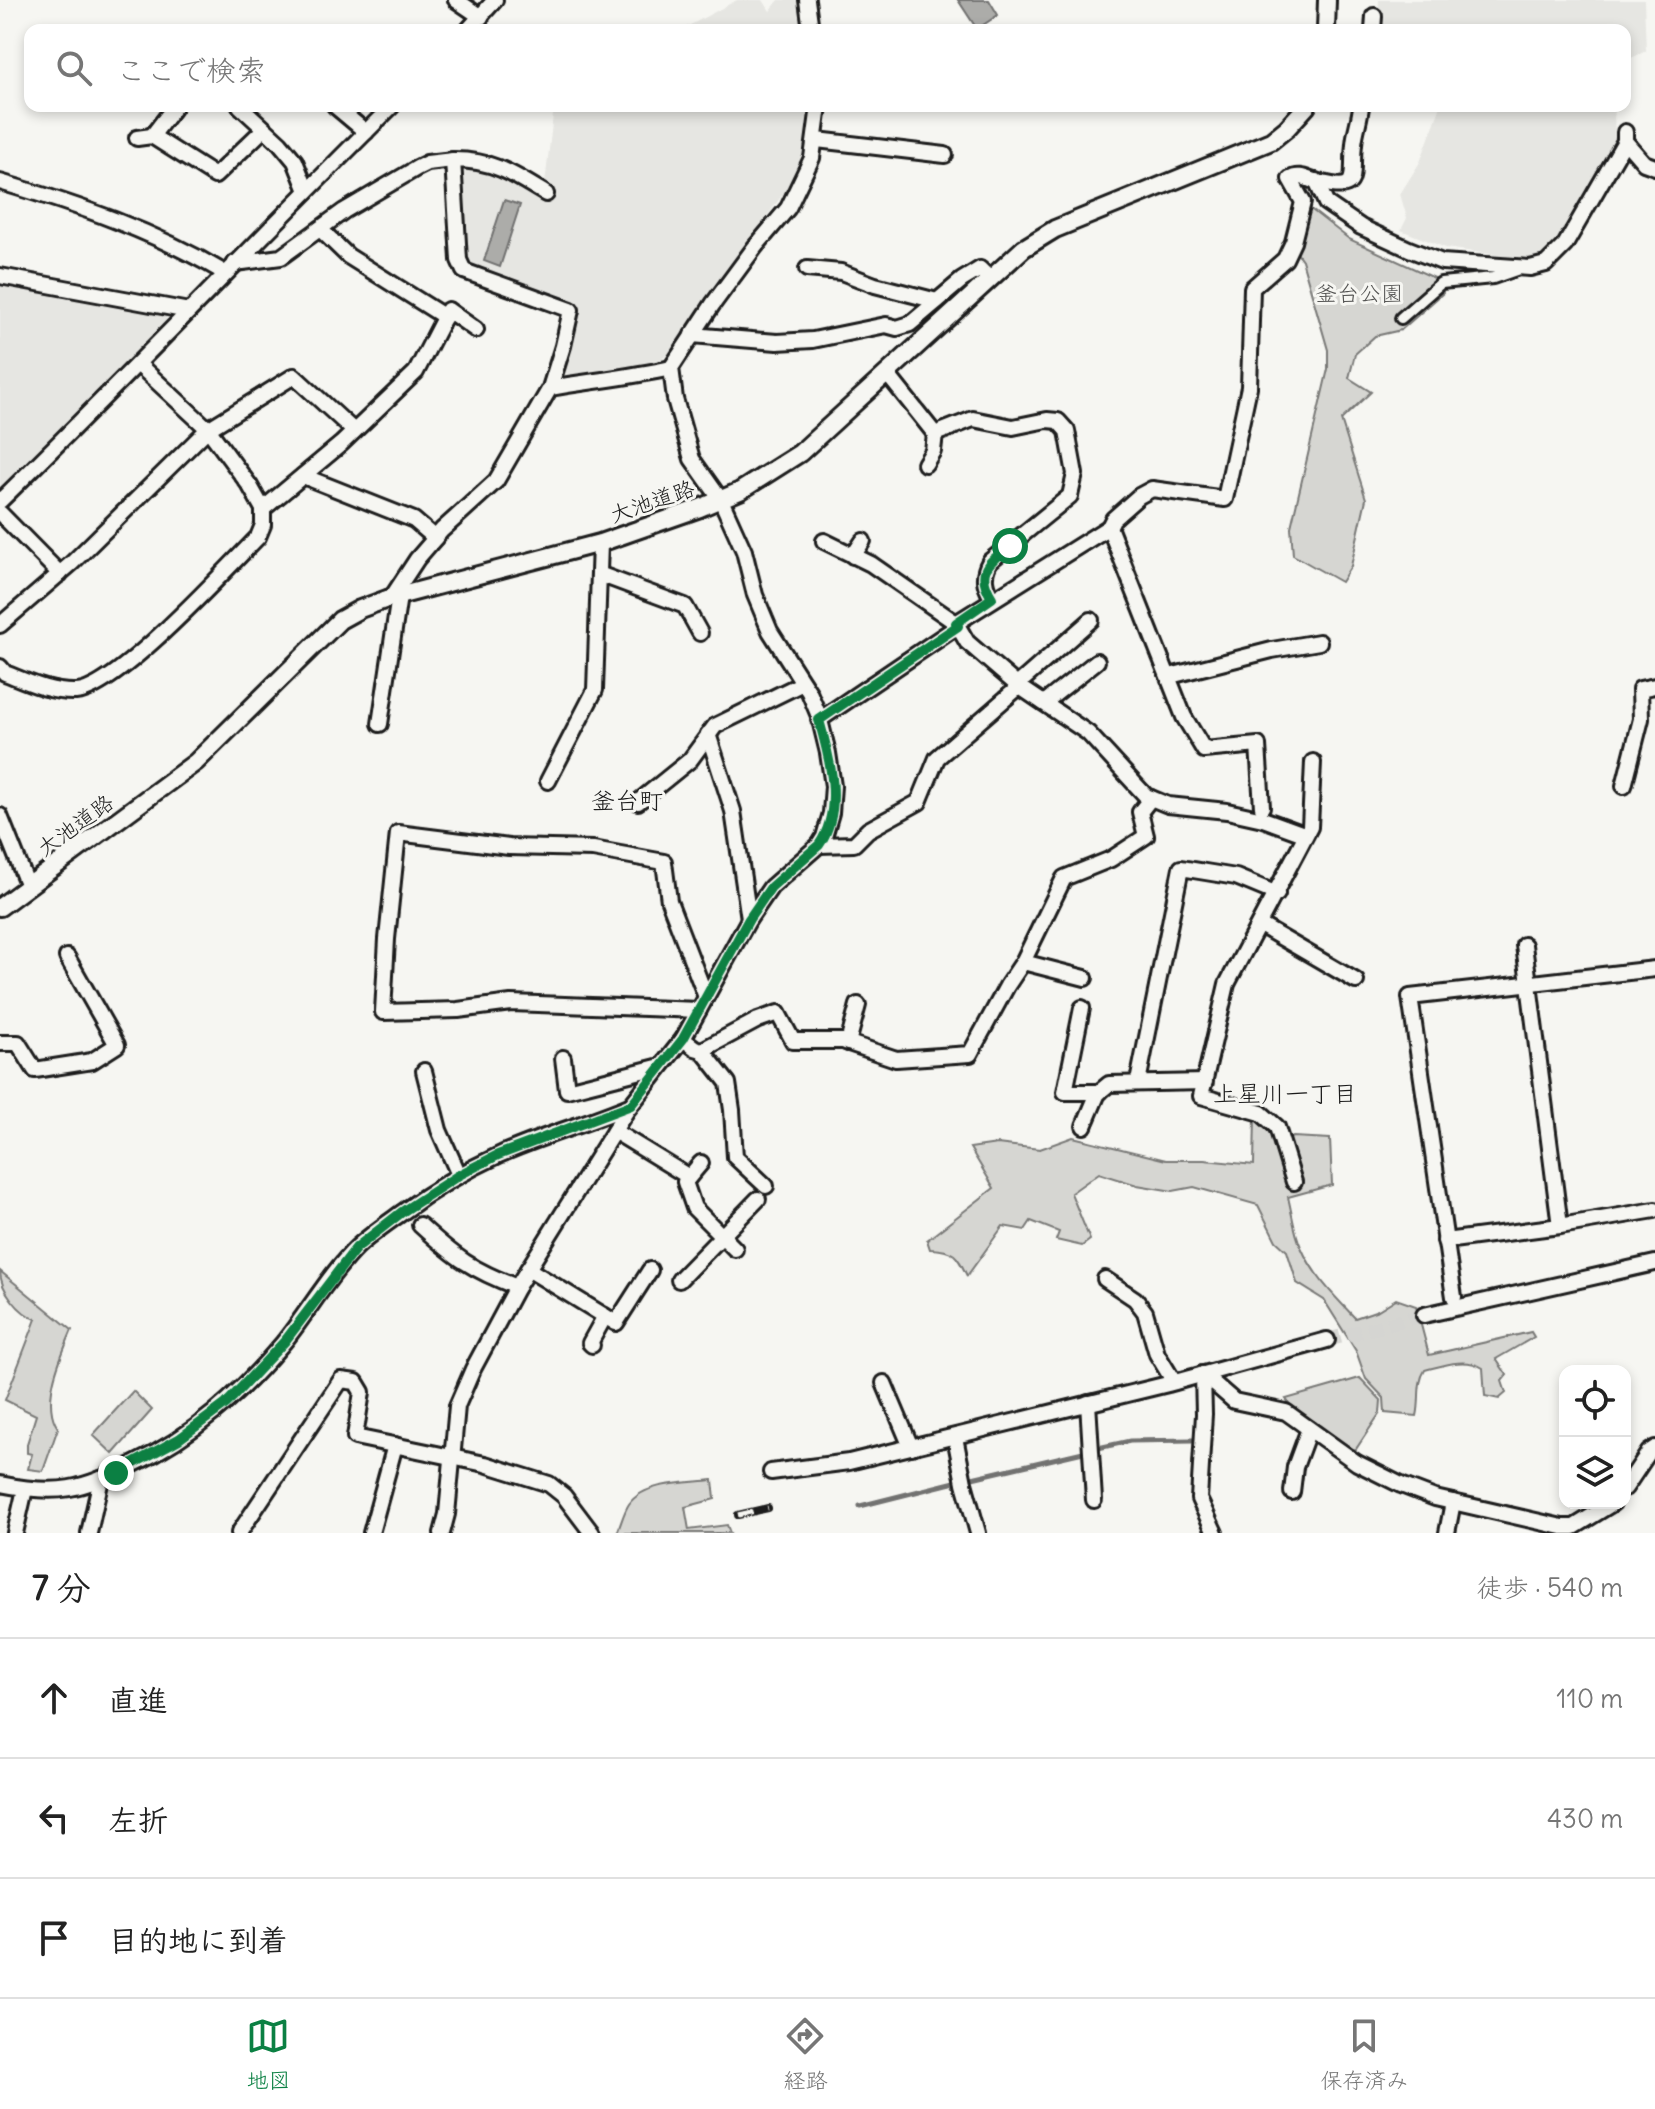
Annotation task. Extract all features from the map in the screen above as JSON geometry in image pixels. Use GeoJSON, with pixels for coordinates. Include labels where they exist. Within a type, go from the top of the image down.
{"type":"FeatureCollection","features":[{"type":"Feature","properties":{"kind":"street"},"geometry":{"type":"LineString","coordinates":[[456,0],[481,17]]}},
{"type":"Feature","properties":{"kind":"street"},"geometry":{"type":"LineString","coordinates":[[474,24],[495,0]]}},
{"type":"Feature","properties":{"kind":"street"},"geometry":{"type":"LineString","coordinates":[[807,0],[810,24]]}},
{"type":"Feature","properties":{"kind":"street"},"geometry":{"type":"LineString","coordinates":[[1326,24],[1327,0]]}},
{"type":"Feature","properties":{"kind":"street"},"geometry":{"type":"LineString","coordinates":[[169,112],[145,137],[215,176],[264,129]]}},
{"type":"Feature","properties":{"kind":"street"},"geometry":{"type":"LineString","coordinates":[[246,112],[295,161],[307,191]]}},
{"type":"Feature","properties":{"kind":"street"},"geometry":{"type":"LineString","coordinates":[[342,112],[366,132]]}},
{"type":"Feature","properties":{"kind":"street"},"geometry":{"type":"LineString","coordinates":[[0,501],[139,365],[230,268],[386,112]]}},
{"type":"Feature","properties":{"kind":"street"},"geometry":{"type":"LineString","coordinates":[[442,1533],[447,1514],[457,1406],[517,1287],[631,1105],[683,1039],[749,919],[771,887],[819,845],[831,813],[833,786],[819,720],[809,692],[770,631],[755,595],[744,551],[721,500],[692,459],[675,399],[671,368],[755,247],[788,208],[812,158],[819,112]]}},
{"type":"Feature","properties":{"kind":"street","name":"大池道路"},"geometry":{"type":"LineString","coordinates":[[0,907],[196,762],[340,620],[360,609],[395,597],[600,543],[721,500],[800,453],[1024,248],[1055,229],[1271,141],[1302,112]]}},
{"type":"Feature","properties":{"kind":"street"},"geometry":{"type":"LineString","coordinates":[[819,720],[992,598],[1060,560],[1109,527],[1113,519],[1139,496],[1152,489],[1225,499],[1249,387],[1252,288],[1285,259],[1293,242],[1303,202],[1290,179],[1299,176],[1339,186],[1348,183],[1354,176],[1354,145],[1360,112]]}},
{"type":"Feature","properties":{"kind":"street"},"geometry":{"type":"LineString","coordinates":[[1316,181],[1326,203],[1361,227],[1409,249],[1442,262],[1522,267],[1546,264],[1565,245],[1625,137],[1644,163],[1655,167]]}},
{"type":"Feature","properties":{"kind":"street"},"geometry":{"type":"LineString","coordinates":[[817,140],[945,155]]}},
{"type":"Feature","properties":{"kind":"street"},"geometry":{"type":"LineString","coordinates":[[0,182],[143,230],[230,268],[281,257],[417,168],[441,160],[491,164],[506,169],[546,194]]}},
{"type":"Feature","properties":{"kind":"street"},"geometry":{"type":"LineString","coordinates":[[380,724],[395,597],[417,559],[435,538],[460,511],[496,481],[550,388],[571,310],[464,271],[459,260],[453,160]]}},
{"type":"Feature","properties":{"kind":"street"},"geometry":{"type":"LineString","coordinates":[[320,229],[348,256],[445,317]]}},
{"type":"Feature","properties":{"kind":"street"},"geometry":{"type":"LineString","coordinates":[[1401,318],[1441,283],[1493,278],[1522,267]]}},
{"type":"Feature","properties":{"kind":"street"},"geometry":{"type":"LineString","coordinates":[[807,269],[841,272],[875,285],[937,301]]}},
{"type":"Feature","properties":{"kind":"street"},"geometry":{"type":"LineString","coordinates":[[692,335],[777,342],[813,340],[886,325],[897,328],[910,324],[980,269],[990,279]]}},
{"type":"Feature","properties":{"kind":"street"},"geometry":{"type":"LineString","coordinates":[[0,276],[189,311]]}},
{"type":"Feature","properties":{"kind":"street"},"geometry":{"type":"LineString","coordinates":[[263,509],[354,431],[416,372],[448,310],[476,330]]}},
{"type":"Feature","properties":{"kind":"street"},"geometry":{"type":"LineString","coordinates":[[0,667],[5,673],[52,691],[79,693],[105,681],[132,661],[258,537],[263,525],[263,509],[250,486],[208,429],[139,365]]}},
{"type":"Feature","properties":{"kind":"street"},"geometry":{"type":"LineString","coordinates":[[550,388],[599,379],[627,378],[671,368]]}},
{"type":"Feature","properties":{"kind":"street"},"geometry":{"type":"LineString","coordinates":[[888,375],[935,434],[933,451],[925,464]]}},
{"type":"Feature","properties":{"kind":"street"},"geometry":{"type":"LineString","coordinates":[[0,625],[60,574],[208,429],[294,376],[354,431]]}},
{"type":"Feature","properties":{"kind":"street"},"geometry":{"type":"LineString","coordinates":[[935,434],[973,419],[1013,427],[1047,420],[1058,421],[1067,431],[1075,474],[1070,496],[990,561],[985,571],[985,587],[992,598]]}},
{"type":"Feature","properties":{"kind":"street"},"geometry":{"type":"LineString","coordinates":[[303,476],[414,520],[435,538]]}},
{"type":"Feature","properties":{"kind":"street"},"geometry":{"type":"LineString","coordinates":[[0,513],[60,574]]}},
{"type":"Feature","properties":{"kind":"street"},"geometry":{"type":"LineString","coordinates":[[1109,527],[1184,717],[1204,750],[1258,745],[1262,807]]}},
{"type":"Feature","properties":{"kind":"street"},"geometry":{"type":"LineString","coordinates":[[824,541],[871,564],[957,624],[967,642],[1018,686],[1088,733],[1130,781],[1151,798],[1168,805],[1227,811],[1263,819],[1304,834]]}},
{"type":"Feature","properties":{"kind":"street"},"geometry":{"type":"LineString","coordinates":[[853,556],[863,541]]}},
{"type":"Feature","properties":{"kind":"street"},"geometry":{"type":"LineString","coordinates":[[548,781],[595,690],[600,543]]}},
{"type":"Feature","properties":{"kind":"street"},"geometry":{"type":"LineString","coordinates":[[599,574],[685,606],[700,633]]}},
{"type":"Feature","properties":{"kind":"street"},"geometry":{"type":"LineString","coordinates":[[819,845],[854,844],[868,830],[919,802],[937,758],[1091,620]]}},
{"type":"Feature","properties":{"kind":"street"},"geometry":{"type":"LineString","coordinates":[[1170,676],[1272,650],[1319,642]]}},
{"type":"Feature","properties":{"kind":"street"},"geometry":{"type":"LineString","coordinates":[[1044,703],[1097,661]]}},
{"type":"Feature","properties":{"kind":"street"},"geometry":{"type":"LineString","coordinates":[[638,802],[690,760],[715,726],[803,683]]}},
{"type":"Feature","properties":{"kind":"street"},"geometry":{"type":"LineString","coordinates":[[1624,786],[1641,719],[1640,689],[1655,686]]}},
{"type":"Feature","properties":{"kind":"street"},"geometry":{"type":"LineString","coordinates":[[708,734],[733,811],[749,919]]}},
{"type":"Feature","properties":{"kind":"street"},"geometry":{"type":"LineString","coordinates":[[1294,1182],[1277,1127],[1261,1113],[1201,1096],[1227,984],[1310,827],[1313,762]]}},
{"type":"Feature","properties":{"kind":"street"},"geometry":{"type":"LineString","coordinates":[[702,1050],[758,1020],[778,1013],[793,1041],[848,1043],[896,1059],[970,1054],[1023,962],[1064,878],[1111,859],[1146,836],[1140,812],[1151,798]]}},
{"type":"Feature","properties":{"kind":"street"},"geometry":{"type":"LineString","coordinates":[[0,816],[28,886]]}},
{"type":"Feature","properties":{"kind":"street"},"geometry":{"type":"LineString","coordinates":[[398,833],[509,847],[593,849],[664,862],[669,901],[702,1004],[511,1003],[458,1010],[383,1012],[398,833]]}},
{"type":"Feature","properties":{"kind":"street"},"geometry":{"type":"LineString","coordinates":[[1138,1082],[1181,868],[1236,877],[1277,894]]}},
{"type":"Feature","properties":{"kind":"street"},"geometry":{"type":"LineString","coordinates":[[1260,925],[1356,981]]}},
{"type":"Feature","properties":{"kind":"street"},"geometry":{"type":"LineString","coordinates":[[1524,945],[1560,1226]]}},
{"type":"Feature","properties":{"kind":"street"},"geometry":{"type":"LineString","coordinates":[[0,1043],[18,1043],[35,1070],[92,1061],[117,1045],[67,957]]}},
{"type":"Feature","properties":{"kind":"street"},"geometry":{"type":"LineString","coordinates":[[1023,962],[1085,978]]}},
{"type":"Feature","properties":{"kind":"street"},"geometry":{"type":"LineString","coordinates":[[1454,1297],[1410,997],[1655,969]]}},
{"type":"Feature","properties":{"kind":"street"},"geometry":{"type":"LineString","coordinates":[[848,1043],[858,1005]]}},
{"type":"Feature","properties":{"kind":"street"},"geometry":{"type":"LineString","coordinates":[[1082,1008],[1065,1092],[1100,1092]]}},
{"type":"Feature","properties":{"kind":"street"},"geometry":{"type":"LineString","coordinates":[[679,1280],[723,1238],[762,1193],[735,1157],[728,1083],[702,1050],[683,1039]]}},
{"type":"Feature","properties":{"kind":"street"},"geometry":{"type":"LineString","coordinates":[[563,1058],[567,1090],[661,1066]]}},
{"type":"Feature","properties":{"kind":"street"},"geometry":{"type":"LineString","coordinates":[[424,1071],[439,1130],[459,1175]]}},
{"type":"Feature","properties":{"kind":"street"},"geometry":{"type":"LineString","coordinates":[[1084,1126],[1100,1092],[1109,1084],[1205,1082]]}},
{"type":"Feature","properties":{"kind":"street"},"geometry":{"type":"LineString","coordinates":[[0,1484],[25,1489],[70,1490],[150,1457],[226,1404],[285,1341],[356,1248],[402,1212],[459,1175],[511,1150],[631,1105]]}},
{"type":"Feature","properties":{"kind":"street"},"geometry":{"type":"LineString","coordinates":[[614,1131],[689,1177]]}},
{"type":"Feature","properties":{"kind":"street"},"geometry":{"type":"LineString","coordinates":[[701,1163],[685,1182],[694,1208],[735,1249]]}},
{"type":"Feature","properties":{"kind":"street"},"geometry":{"type":"LineString","coordinates":[[1445,1241],[1655,1210]]}},
{"type":"Feature","properties":{"kind":"street"},"geometry":{"type":"LineString","coordinates":[[420,1225],[464,1263],[517,1287]]}},
{"type":"Feature","properties":{"kind":"street"},"geometry":{"type":"LineString","coordinates":[[1424,1315],[1655,1263]]}},
{"type":"Feature","properties":{"kind":"street"},"geometry":{"type":"LineString","coordinates":[[528,1269],[616,1323],[650,1270]]}},
{"type":"Feature","properties":{"kind":"street"},"geometry":{"type":"LineString","coordinates":[[1105,1279],[1135,1299],[1145,1312],[1157,1354],[1174,1382]]}},
{"type":"Feature","properties":{"kind":"street"},"geometry":{"type":"LineString","coordinates":[[592,1345],[590,1343],[605,1316]]}},
{"type":"Feature","properties":{"kind":"street"},"geometry":{"type":"LineString","coordinates":[[771,1472],[849,1462],[955,1437],[1327,1340]]}},
{"type":"Feature","properties":{"kind":"street"},"geometry":{"type":"LineString","coordinates":[[1203,1374],[1234,1401],[1286,1412],[1365,1468],[1401,1485],[1453,1502],[1562,1527],[1574,1527],[1603,1509]]}},
{"type":"Feature","properties":{"kind":"street"},"geometry":{"type":"LineString","coordinates":[[1203,1374],[1199,1499],[1215,1533]]}},
{"type":"Feature","properties":{"kind":"street"},"geometry":{"type":"LineString","coordinates":[[239,1533],[341,1380],[356,1382],[362,1392],[355,1437],[451,1456],[549,1484],[564,1496],[592,1533]]}},
{"type":"Feature","properties":{"kind":"street"},"geometry":{"type":"LineString","coordinates":[[884,1383],[911,1447]]}},
{"type":"Feature","properties":{"kind":"street"},"geometry":{"type":"LineString","coordinates":[[1088,1403],[1094,1500]]}},
{"type":"Feature","properties":{"kind":"street"},"geometry":{"type":"LineString","coordinates":[[1292,1492],[1295,1467],[1309,1429]]}},
{"type":"Feature","properties":{"kind":"street"},"geometry":{"type":"LineString","coordinates":[[955,1437],[978,1533]]}},
{"type":"Feature","properties":{"kind":"street"},"geometry":{"type":"LineString","coordinates":[[371,1533],[395,1445]]}},
{"type":"Feature","properties":{"kind":"street"},"geometry":{"type":"LineString","coordinates":[[1631,1479],[1655,1448]]}},
{"type":"Feature","properties":{"kind":"street"},"geometry":{"type":"LineString","coordinates":[[89,1533],[101,1479]]}},
{"type":"Feature","properties":{"kind":"street"},"geometry":{"type":"LineString","coordinates":[[15,1533],[25,1489]]}},
{"type":"Feature","properties":{"kind":"street"},"geometry":{"type":"LineString","coordinates":[[1447,1533],[1453,1502]]}},
{"type":"Feature","properties":{"kind":"shaded area"},"geometry":{"type":"Polygon","coordinates":[[[737,0],[763,0],[770,11],[779,0],[799,0],[802,24],[692,24],[737,0]]]}},
{"type":"Feature","properties":{"kind":"shaded area"},"geometry":{"type":"Polygon","coordinates":[[[958,0],[989,0],[998,15],[984,24],[974,24],[958,0]]]}},
{"type":"Feature","properties":{"kind":"shaded area"},"geometry":{"type":"Polygon","coordinates":[[[1379,0],[1644,0],[1646,51],[1631,58],[1631,24],[1377,24],[1379,0]]]}},
{"type":"Feature","properties":{"kind":"shaded area"},"geometry":{"type":"Polygon","coordinates":[[[553,112],[813,112],[808,153],[796,176],[668,354],[652,367],[640,371],[561,375],[579,309],[469,268],[465,260],[460,170],[467,166],[484,171],[538,196],[545,184],[553,112]]]}},
{"type":"Feature","properties":{"kind":"shaded area"},"geometry":{"type":"Polygon","coordinates":[[[1439,112],[1614,112],[1615,144],[1559,242],[1543,256],[1530,260],[1446,248],[1401,230],[1407,218],[1400,194],[1420,162],[1439,112]]]}},
{"type":"Feature","properties":{"kind":"shaded area"},"geometry":{"type":"Polygon","coordinates":[[[504,200],[520,205],[500,267],[484,261],[504,200]]]}},
{"type":"Feature","properties":{"kind":"shaded area"},"geometry":{"type":"Polygon","coordinates":[[[0,283],[165,313],[168,323],[0,492],[0,283]]]}},
{"type":"Feature","properties":{"kind":"green space","name":"釜台公園"},"geometry":{"type":"Polygon","coordinates":[[[1308,207],[1349,239],[1441,281],[1443,293],[1401,330],[1375,336],[1355,354],[1349,378],[1371,392],[1341,420],[1366,499],[1351,566],[1341,582],[1293,555],[1291,527],[1328,369],[1328,350],[1302,260],[1297,253],[1308,207]]]}},
{"type":"Feature","properties":{"kind":"green space"},"geometry":{"type":"Polygon","coordinates":[[[1255,1117],[1276,1143],[1293,1137],[1330,1139],[1332,1185],[1288,1197],[1306,1257],[1340,1302],[1355,1318],[1378,1310],[1396,1299],[1416,1306],[1429,1355],[1531,1332],[1534,1337],[1496,1359],[1507,1375],[1502,1381],[1506,1393],[1499,1399],[1485,1396],[1483,1368],[1469,1363],[1455,1363],[1425,1370],[1417,1416],[1385,1413],[1384,1398],[1366,1379],[1356,1351],[1324,1300],[1297,1283],[1287,1251],[1276,1241],[1258,1205],[1194,1187],[1173,1191],[1137,1185],[1099,1173],[1071,1193],[1090,1240],[1082,1246],[1056,1240],[1059,1232],[1031,1221],[1025,1230],[1003,1226],[967,1276],[954,1255],[930,1249],[927,1240],[994,1188],[970,1148],[997,1144],[1040,1149],[1073,1137],[1166,1160],[1254,1165],[1255,1117]]]}},
{"type":"Feature","properties":{"kind":"green space"},"geometry":{"type":"Polygon","coordinates":[[[0,1271],[72,1330],[54,1379],[51,1405],[58,1428],[43,1471],[28,1469],[32,1454],[27,1453],[27,1444],[36,1415],[5,1400],[36,1319],[12,1300],[3,1286],[0,1271]]]}},
{"type":"Feature","properties":{"kind":"green space"},"geometry":{"type":"Polygon","coordinates":[[[1360,1378],[1381,1400],[1380,1413],[1356,1449],[1348,1451],[1286,1399],[1360,1378]]]}},
{"type":"Feature","properties":{"kind":"green space"},"geometry":{"type":"Polygon","coordinates":[[[133,1391],[152,1410],[113,1454],[93,1435],[133,1391]]]}},
{"type":"Feature","properties":{"kind":"green space"},"geometry":{"type":"Polygon","coordinates":[[[713,1480],[715,1499],[685,1507],[689,1530],[727,1525],[730,1533],[617,1533],[629,1504],[636,1496],[668,1484],[713,1480]]]}},
{"type":"Feature","properties":{"kind":"waterway"},"geometry":{"type":"LineString","coordinates":[[1098,1448],[1130,1441],[1193,1440]]}},
{"type":"Feature","properties":{"kind":"waterway"},"geometry":{"type":"LineString","coordinates":[[968,1479],[1083,1452]]}},
{"type":"Feature","properties":{"kind":"waterway"},"geometry":{"type":"LineString","coordinates":[[860,1506],[959,1481]]}},
{"type":"Feature","properties":{"kind":"tunnel"},"geometry":{"type":"LineString","coordinates":[[1327,1340],[1424,1315]]}},
{"type":"Feature","properties":{"kind":"railway"},"geometry":{"type":"LineString","coordinates":[[738,1515],[768,1508]]}},
{"type":"Feature","properties":{"kind":"district","name":"釜台町"},"geometry":{"type":"Point","coordinates":[627,800]}},
{"type":"Feature","properties":{"kind":"district","name":"上星川一丁目"},"geometry":{"type":"Point","coordinates":[1285,1093]}},
{"type":"Feature","properties":{"kind":"route"},"geometry":{"type":"LineString","coordinates":[[116,1473],[179,1439],[226,1404],[285,1341],[356,1248],[402,1212],[459,1175],[498,1155],[631,1105],[683,1039],[749,919],[771,887],[824,837],[831,813],[833,786],[819,720],[958,626],[956,623],[992,598],[985,587],[985,571],[990,561],[1010,546]]}}]}
